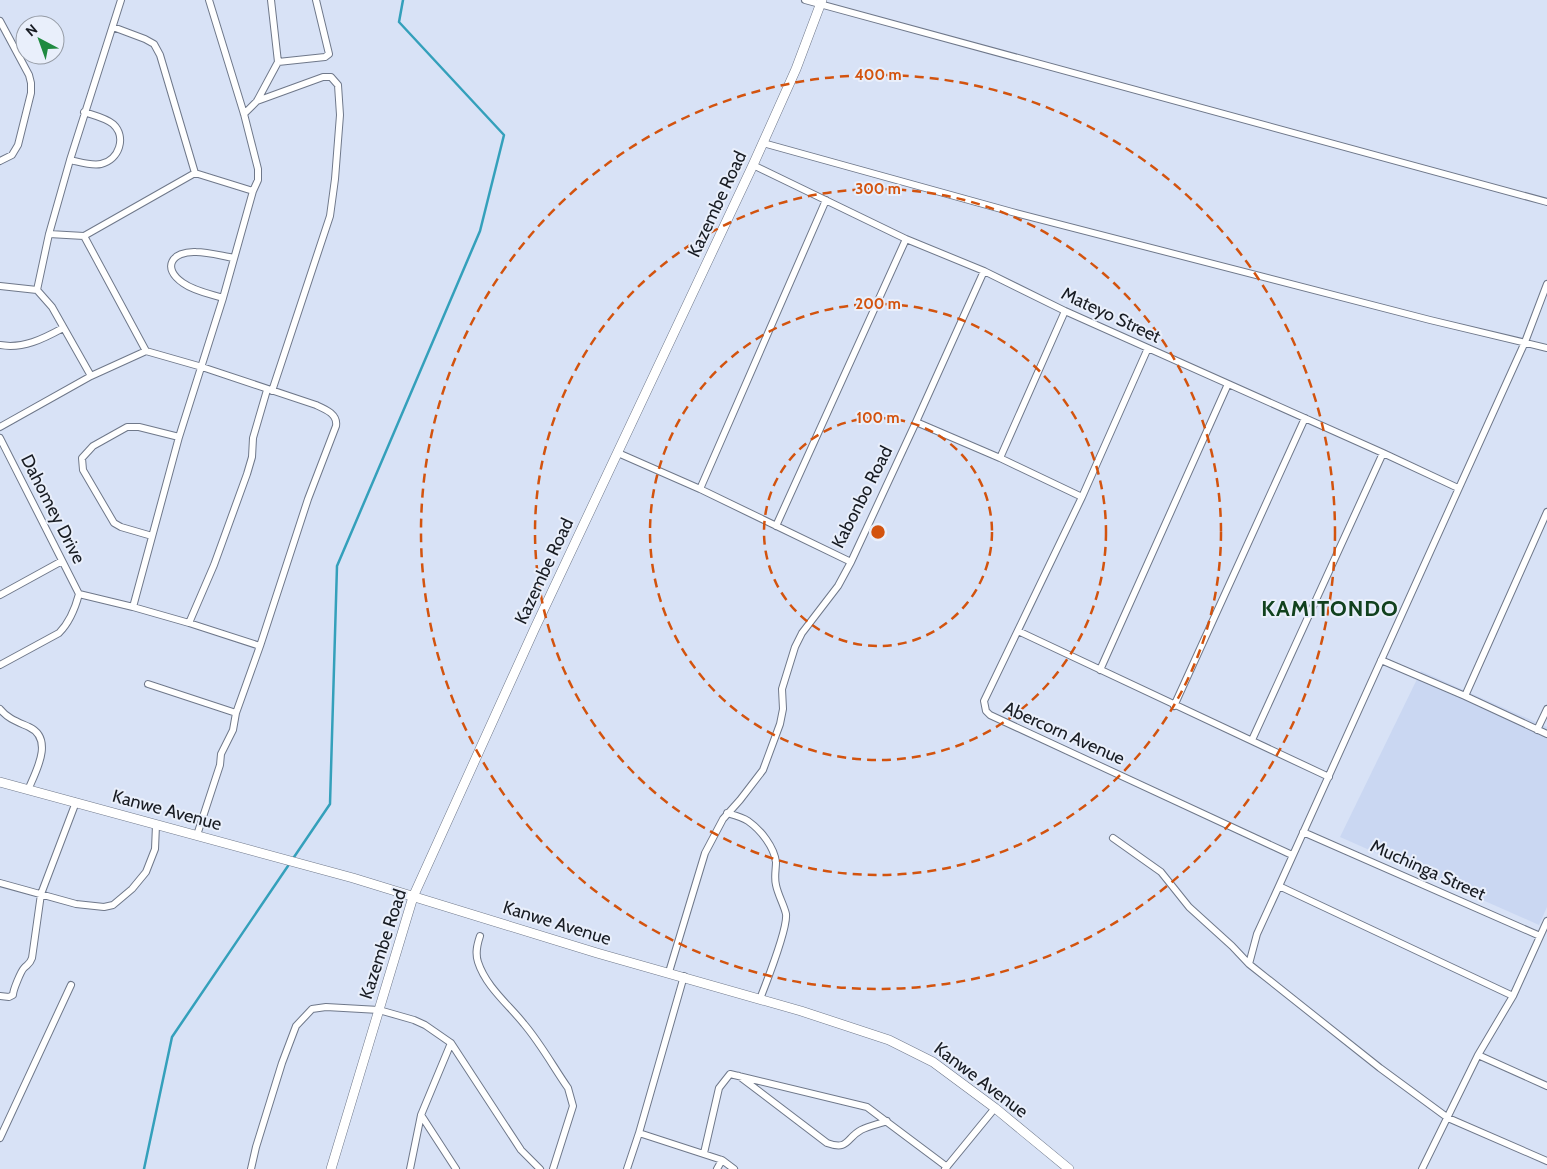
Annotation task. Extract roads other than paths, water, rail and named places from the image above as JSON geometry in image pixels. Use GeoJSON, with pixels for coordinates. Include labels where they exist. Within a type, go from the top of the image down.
{"type":"FeatureCollection","features":[{"type":"Feature","properties":{"kind":"main road","name":"Kazembe Road"},"geometry":{"type":"LineString","coordinates":[[330,1169],[413,897],[534,630],[753,165],[822,2]]}},
{"type":"Feature","properties":{"kind":"main road","name":"Kanwe Avenue"},"geometry":{"type":"LineString","coordinates":[[0,782],[353,878],[597,953],[684,976],[889,1040],[913,1050],[933,1062],[995,1108],[1069,1169]]}},
{"type":"Feature","properties":{"kind":"street"},"geometry":{"type":"LineString","coordinates":[[37,290],[49,234],[70,160],[121,0]]}},
{"type":"Feature","properties":{"kind":"street"},"geometry":{"type":"LineString","coordinates":[[133,607],[179,437],[223,298],[253,191],[258,180],[258,169],[244,114],[209,0]]}},
{"type":"Feature","properties":{"kind":"street"},"geometry":{"type":"LineString","coordinates":[[244,114],[257,101],[278,62],[271,0]]}},
{"type":"Feature","properties":{"kind":"street"},"geometry":{"type":"LineString","coordinates":[[278,62],[325,57],[329,54],[316,0]]}},
{"type":"Feature","properties":{"kind":"street"},"geometry":{"type":"LineString","coordinates":[[805,0],[822,2],[1547,202]]}},
{"type":"Feature","properties":{"kind":"street"},"geometry":{"type":"LineString","coordinates":[[0,20],[3,31],[32,83],[32,93],[18,145],[12,155],[0,161]]}},
{"type":"Feature","properties":{"kind":"street"},"geometry":{"type":"LineString","coordinates":[[113,27],[154,44],[160,55],[195,173]]}},
{"type":"Feature","properties":{"kind":"street"},"geometry":{"type":"LineString","coordinates":[[189,623],[214,565],[248,474],[252,457],[253,438],[330,216],[336,179],[340,115],[338,85],[331,77],[323,77],[257,101]]}},
{"type":"Feature","properties":{"kind":"street"},"geometry":{"type":"LineString","coordinates":[[70,160],[92,164],[105,162],[121,146],[119,132],[114,125],[109,121],[84,112]]}},
{"type":"Feature","properties":{"kind":"street"},"geometry":{"type":"LineString","coordinates":[[763,143],[1012,212],[1420,318],[1547,348]]}},
{"type":"Feature","properties":{"kind":"street","name":"Mateyo Street"},"geometry":{"type":"LineString","coordinates":[[753,165],[906,239],[984,272],[1065,311],[1384,453],[1458,488]]}},
{"type":"Feature","properties":{"kind":"street"},"geometry":{"type":"LineString","coordinates":[[49,234],[84,236],[195,173],[253,191]]}},
{"type":"Feature","properties":{"kind":"street"},"geometry":{"type":"LineString","coordinates":[[700,489],[826,200]]}},
{"type":"Feature","properties":{"kind":"street"},"geometry":{"type":"LineString","coordinates":[[84,236],[146,351]]}},
{"type":"Feature","properties":{"kind":"street"},"geometry":{"type":"LineString","coordinates":[[776,526],[906,239]]}},
{"type":"Feature","properties":{"kind":"street"},"geometry":{"type":"LineString","coordinates":[[223,298],[191,288],[182,283],[170,268],[171,261],[176,256],[196,252],[234,258]]}},
{"type":"Feature","properties":{"kind":"street","name":"Kabonbo Road"},"geometry":{"type":"LineString","coordinates":[[618,453],[700,489],[850,562],[984,272]]}},
{"type":"Feature","properties":{"kind":"street"},"geometry":{"type":"LineString","coordinates":[[1248,964],[1257,934],[1525,342],[1547,284]]}},
{"type":"Feature","properties":{"kind":"street"},"geometry":{"type":"LineString","coordinates":[[0,286],[37,290],[52,308],[91,376]]}},
{"type":"Feature","properties":{"kind":"street"},"geometry":{"type":"LineString","coordinates":[[1000,458],[1065,311]]}},
{"type":"Feature","properties":{"kind":"street"},"geometry":{"type":"LineString","coordinates":[[0,345],[12,347],[28,344],[64,328]]}},
{"type":"Feature","properties":{"kind":"street","name":"Abercorn Avenue"},"geometry":{"type":"LineString","coordinates":[[1148,348],[1082,497],[984,701],[984,706],[986,712],[990,715],[1292,855]]}},
{"type":"Feature","properties":{"kind":"street"},"geometry":{"type":"LineString","coordinates":[[0,427],[91,376],[146,351],[202,367],[316,405],[329,411],[337,422],[308,499],[236,713],[233,730],[222,754],[197,835]]}},
{"type":"Feature","properties":{"kind":"street"},"geometry":{"type":"LineString","coordinates":[[1100,670],[1228,384]]}},
{"type":"Feature","properties":{"kind":"street"},"geometry":{"type":"LineString","coordinates":[[1174,706],[1305,418]]}},
{"type":"Feature","properties":{"kind":"street"},"geometry":{"type":"LineString","coordinates":[[916,422],[1000,458],[1082,497]]}},
{"type":"Feature","properties":{"kind":"street"},"geometry":{"type":"LineString","coordinates":[[152,536],[121,527],[114,523],[84,470],[82,458],[93,446],[127,427],[139,427],[179,437]]}},
{"type":"Feature","properties":{"kind":"street","name":"Dahomey Drive"},"geometry":{"type":"LineString","coordinates":[[0,438],[79,594]]}},
{"type":"Feature","properties":{"kind":"street"},"geometry":{"type":"LineString","coordinates":[[1252,740],[1384,453]]}},
{"type":"Feature","properties":{"kind":"street"},"geometry":{"type":"LineString","coordinates":[[1465,696],[1547,512]]}},
{"type":"Feature","properties":{"kind":"street"},"geometry":{"type":"LineString","coordinates":[[0,595],[62,561]]}},
{"type":"Feature","properties":{"kind":"street"},"geometry":{"type":"LineString","coordinates":[[669,972],[702,860],[727,813],[744,796],[763,770],[780,724],[783,709],[782,689],[795,647],[807,627],[838,586],[850,562]]}},
{"type":"Feature","properties":{"kind":"street"},"geometry":{"type":"LineString","coordinates":[[0,666],[59,633],[66,626],[75,610],[79,594],[189,623],[260,646]]}},
{"type":"Feature","properties":{"kind":"street"},"geometry":{"type":"LineString","coordinates":[[1018,631],[1174,706],[1252,740],[1329,777]]}},
{"type":"Feature","properties":{"kind":"street"},"geometry":{"type":"LineString","coordinates":[[1381,660],[1547,734]]}},
{"type":"Feature","properties":{"kind":"street"},"geometry":{"type":"LineString","coordinates":[[148,684],[236,713]]}},
{"type":"Feature","properties":{"kind":"street"},"geometry":{"type":"LineString","coordinates":[[0,709],[9,718],[32,729],[40,736],[42,751],[39,765],[28,790]]}},
{"type":"Feature","properties":{"kind":"street"},"geometry":{"type":"LineString","coordinates":[[1538,730],[1547,709]]}},
{"type":"Feature","properties":{"kind":"street"},"geometry":{"type":"LineString","coordinates":[[0,996],[9,997],[13,995],[14,988],[22,971],[31,962],[34,954],[41,894],[76,802]]}},
{"type":"Feature","properties":{"kind":"street"},"geometry":{"type":"LineString","coordinates":[[727,813],[748,821],[768,843],[776,863],[776,886],[786,914],[786,920],[760,999]]}},
{"type":"Feature","properties":{"kind":"street"},"geometry":{"type":"LineString","coordinates":[[0,883],[83,905],[104,907],[113,905],[132,889],[146,872],[154,849],[156,825]]}},
{"type":"Feature","properties":{"kind":"street","name":"Muchinga Street"},"geometry":{"type":"LineString","coordinates":[[1303,832],[1540,936]]}},
{"type":"Feature","properties":{"kind":"street"},"geometry":{"type":"LineString","coordinates":[[1113,838],[1161,872],[1190,907],[1232,946],[1248,964],[1380,1068],[1448,1118],[1547,1161]]}},
{"type":"Feature","properties":{"kind":"street"},"geometry":{"type":"LineString","coordinates":[[1279,886],[1513,996]]}},
{"type":"Feature","properties":{"kind":"street"},"geometry":{"type":"LineString","coordinates":[[1422,1169],[1478,1055],[1513,996],[1547,921]]}},
{"type":"Feature","properties":{"kind":"street"},"geometry":{"type":"LineString","coordinates":[[480,936],[476,955],[482,972],[505,1004],[525,1025],[568,1088],[572,1098],[573,1106],[570,1118],[553,1169]]}},
{"type":"Feature","properties":{"kind":"street"},"geometry":{"type":"LineString","coordinates":[[627,1169],[684,976]]}},
{"type":"Feature","properties":{"kind":"street"},"geometry":{"type":"LineString","coordinates":[[0,1138],[71,985]]}},
{"type":"Feature","properties":{"kind":"street"},"geometry":{"type":"LineString","coordinates":[[251,1169],[282,1064],[296,1026],[312,1009],[326,1007],[379,1010],[414,1020],[425,1025],[451,1043],[521,1150],[540,1169]]}},
{"type":"Feature","properties":{"kind":"street"},"geometry":{"type":"LineString","coordinates":[[410,1169],[421,1115],[451,1043]]}},
{"type":"Feature","properties":{"kind":"street"},"geometry":{"type":"LineString","coordinates":[[1478,1055],[1547,1086]]}},
{"type":"Feature","properties":{"kind":"street"},"geometry":{"type":"LineString","coordinates":[[704,1153],[719,1088],[730,1074],[860,1104],[888,1121],[946,1168],[995,1108]]}},
{"type":"Feature","properties":{"kind":"street"},"geometry":{"type":"LineString","coordinates":[[736,1075],[831,1145],[846,1144],[862,1129],[888,1121]]}},
{"type":"Feature","properties":{"kind":"street"},"geometry":{"type":"LineString","coordinates":[[421,1115],[456,1169]]}},
{"type":"Feature","properties":{"kind":"street"},"geometry":{"type":"LineString","coordinates":[[639,1133],[704,1153],[722,1160],[734,1169]]}},
{"type":"Feature","properties":{"kind":"street"},"geometry":{"type":"LineString","coordinates":[[717,1169],[722,1160]]}},
{"type":"Feature","properties":{"kind":"waterway"},"geometry":{"type":"LineString","coordinates":[[144,1169],[172,1037],[330,804],[337,566],[480,231],[504,135],[399,22],[403,0]]}},
{"type":"Feature","properties":{"kind":"district","name":"KAMITONDO"},"geometry":{"type":"Point","coordinates":[1330,608]}}]}
